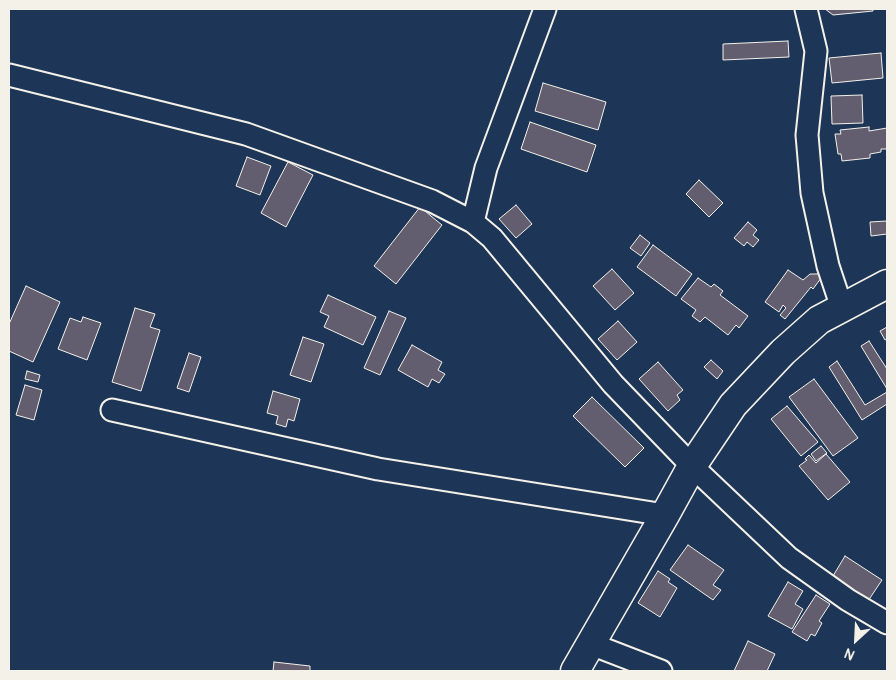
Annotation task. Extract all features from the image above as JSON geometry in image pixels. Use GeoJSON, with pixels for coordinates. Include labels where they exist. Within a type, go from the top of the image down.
{"type":"FeatureCollection","features":[{"type":"Feature","properties":{"kind":"street"},"geometry":{"type":"LineString","coordinates":[[473,222],[486,168],[545,9]]}},
{"type":"Feature","properties":{"kind":"street"},"geometry":{"type":"LineString","coordinates":[[806,9],[816,51],[807,135],[812,193],[828,266],[842,308]]}},
{"type":"Feature","properties":{"kind":"street"},"geometry":{"type":"LineString","coordinates":[[9,75],[246,134],[432,201],[473,222],[492,238],[613,384],[692,466],[789,558],[848,600],[887,623]]}},
{"type":"Feature","properties":{"kind":"street"},"geometry":{"type":"LineString","coordinates":[[575,671],[692,466],[734,405],[783,352],[819,320],[887,284]]}},
{"type":"Feature","properties":{"kind":"street"},"geometry":{"type":"LineString","coordinates":[[112,410],[378,469],[665,516]]}},
{"type":"Feature","properties":{"kind":"street"},"geometry":{"type":"LineString","coordinates":[[591,644],[661,671]]}},
{"type":"Feature","properties":{"kind":"building"},"geometry":{"type":"Polygon","coordinates":[[[825,9],[873,9],[873,11],[833,15],[825,9]]]}},
{"type":"Feature","properties":{"kind":"building"},"geometry":{"type":"Polygon","coordinates":[[[788,41],[789,57],[723,60],[723,44],[788,41]]]}},
{"type":"Feature","properties":{"kind":"building"},"geometry":{"type":"Polygon","coordinates":[[[881,53],[883,78],[832,83],[829,58],[881,53]]]}},
{"type":"Feature","properties":{"kind":"building"},"geometry":{"type":"Polygon","coordinates":[[[543,83],[606,102],[598,130],[535,111],[543,83]]]}},
{"type":"Feature","properties":{"kind":"building"},"geometry":{"type":"Polygon","coordinates":[[[862,95],[863,123],[832,124],[831,96],[862,95]]]}},
{"type":"Feature","properties":{"kind":"building"},"geometry":{"type":"Polygon","coordinates":[[[530,122],[596,145],[587,172],[521,149],[530,122]]]}},
{"type":"Feature","properties":{"kind":"building"},"geometry":{"type":"Polygon","coordinates":[[[869,127],[869,131],[887,128],[887,149],[881,149],[881,152],[870,154],[870,158],[842,161],[841,154],[838,154],[835,134],[841,134],[840,130],[869,127]]]}},
{"type":"Feature","properties":{"kind":"building"},"geometry":{"type":"Polygon","coordinates":[[[247,157],[271,166],[260,195],[236,186],[247,157]]]}},
{"type":"Feature","properties":{"kind":"building"},"geometry":{"type":"Polygon","coordinates":[[[288,162],[313,175],[286,227],[261,213],[288,162]]]}},
{"type":"Feature","properties":{"kind":"building"},"geometry":{"type":"Polygon","coordinates":[[[699,180],[723,203],[709,217],[686,194],[699,180]]]}},
{"type":"Feature","properties":{"kind":"building"},"geometry":{"type":"Polygon","coordinates":[[[516,205],[532,224],[516,238],[499,219],[516,205]]]}},
{"type":"Feature","properties":{"kind":"building"},"geometry":{"type":"Polygon","coordinates":[[[420,207],[442,225],[396,284],[374,266],[420,207]]]}},
{"type":"Feature","properties":{"kind":"building"},"geometry":{"type":"Polygon","coordinates":[[[887,221],[887,234],[871,236],[870,222],[887,221]]]}},
{"type":"Feature","properties":{"kind":"building"},"geometry":{"type":"Polygon","coordinates":[[[748,222],[757,230],[753,235],[759,240],[753,247],[747,242],[744,246],[734,238],[748,222]]]}},
{"type":"Feature","properties":{"kind":"building"},"geometry":{"type":"Polygon","coordinates":[[[640,235],[650,243],[641,256],[630,248],[640,235]]]}},
{"type":"Feature","properties":{"kind":"building"},"geometry":{"type":"Polygon","coordinates":[[[653,245],[692,274],[676,296],[637,267],[653,245]]]}},
{"type":"Feature","properties":{"kind":"building"},"geometry":{"type":"Polygon","coordinates":[[[612,269],[634,293],[615,310],[593,286],[612,269]]]}},
{"type":"Feature","properties":{"kind":"building"},"geometry":{"type":"Polygon","coordinates":[[[788,270],[803,280],[810,274],[824,274],[813,289],[811,287],[785,319],[780,315],[786,308],[783,305],[779,312],[765,302],[788,270]]]}},
{"type":"Feature","properties":{"kind":"building"},"geometry":{"type":"Polygon","coordinates":[[[698,278],[711,287],[714,284],[723,291],[720,295],[748,316],[739,328],[736,325],[728,335],[705,317],[700,322],[692,316],[696,310],[681,299],[698,278]]]}},
{"type":"Feature","properties":{"kind":"building"},"geometry":{"type":"Polygon","coordinates":[[[26,286],[60,302],[33,362],[9,351],[9,324],[26,286]]]}},
{"type":"Feature","properties":{"kind":"building"},"geometry":{"type":"Polygon","coordinates":[[[328,295],[376,317],[363,345],[324,327],[329,316],[320,312],[328,295]]]}},
{"type":"Feature","properties":{"kind":"building"},"geometry":{"type":"Polygon","coordinates":[[[135,308],[155,314],[150,327],[160,330],[141,391],[112,382],[135,308]]]}},
{"type":"Feature","properties":{"kind":"building"},"geometry":{"type":"Polygon","coordinates":[[[389,311],[406,318],[380,375],[364,368],[389,311]]]}},
{"type":"Feature","properties":{"kind":"building"},"geometry":{"type":"Polygon","coordinates":[[[83,317],[101,323],[87,360],[58,349],[70,318],[81,322],[83,317]]]}},
{"type":"Feature","properties":{"kind":"building"},"geometry":{"type":"Polygon","coordinates":[[[618,321],[637,342],[617,360],[598,339],[618,321]]]}},
{"type":"Feature","properties":{"kind":"building"},"geometry":{"type":"Polygon","coordinates":[[[887,327],[887,339],[885,340],[880,331],[887,327]]]}},
{"type":"Feature","properties":{"kind":"building"},"geometry":{"type":"Polygon","coordinates":[[[303,337],[324,344],[311,382],[290,375],[303,337]]]}},
{"type":"Feature","properties":{"kind":"building"},"geometry":{"type":"Polygon","coordinates":[[[869,341],[887,369],[887,389],[861,346],[869,341]]]}},
{"type":"Feature","properties":{"kind":"building"},"geometry":{"type":"Polygon","coordinates":[[[412,345],[442,362],[438,370],[445,374],[439,383],[432,379],[428,387],[398,370],[412,345]]]}},
{"type":"Feature","properties":{"kind":"building"},"geometry":{"type":"Polygon","coordinates":[[[189,353],[201,357],[189,392],[177,388],[189,353]]]}},
{"type":"Feature","properties":{"kind":"building"},"geometry":{"type":"Polygon","coordinates":[[[711,360],[723,371],[717,379],[704,367],[711,360]]]}},
{"type":"Feature","properties":{"kind":"building"},"geometry":{"type":"Polygon","coordinates":[[[837,361],[865,405],[887,392],[887,404],[862,420],[829,367],[837,361]]]}},
{"type":"Feature","properties":{"kind":"building"},"geometry":{"type":"Polygon","coordinates":[[[658,362],[683,390],[677,395],[680,400],[668,411],[639,379],[658,362]]]}},
{"type":"Feature","properties":{"kind":"building"},"geometry":{"type":"Polygon","coordinates":[[[27,371],[40,375],[38,382],[25,379],[27,371]]]}},
{"type":"Feature","properties":{"kind":"building"},"geometry":{"type":"Polygon","coordinates":[[[814,379],[858,438],[833,456],[789,397],[814,379]]]}},
{"type":"Feature","properties":{"kind":"building"},"geometry":{"type":"Polygon","coordinates":[[[25,385],[42,390],[34,420],[16,415],[25,385]]]}},
{"type":"Feature","properties":{"kind":"building"},"geometry":{"type":"Polygon","coordinates":[[[273,391],[300,399],[294,421],[288,419],[286,427],[276,424],[278,416],[267,413],[273,391]]]}},
{"type":"Feature","properties":{"kind":"building"},"geometry":{"type":"Polygon","coordinates":[[[592,397],[644,448],[625,467],[573,416],[592,397]]]}},
{"type":"Feature","properties":{"kind":"building"},"geometry":{"type":"Polygon","coordinates":[[[787,406],[818,442],[801,456],[771,419],[787,406]]]}},
{"type":"Feature","properties":{"kind":"building"},"geometry":{"type":"Polygon","coordinates":[[[821,446],[827,453],[816,461],[811,454],[821,446]]]}},
{"type":"Feature","properties":{"kind":"building"},"geometry":{"type":"Polygon","coordinates":[[[826,454],[850,482],[828,500],[799,466],[807,460],[805,459],[809,455],[816,463],[826,454]]]}},
{"type":"Feature","properties":{"kind":"building"},"geometry":{"type":"Polygon","coordinates":[[[688,545],[724,570],[713,585],[721,590],[713,600],[670,570],[688,545]]]}},
{"type":"Feature","properties":{"kind":"building"},"geometry":{"type":"Polygon","coordinates":[[[845,556],[882,580],[866,604],[830,581],[845,556]]]}},
{"type":"Feature","properties":{"kind":"building"},"geometry":{"type":"Polygon","coordinates":[[[658,571],[670,579],[668,582],[677,588],[660,617],[638,603],[658,571]]]}},
{"type":"Feature","properties":{"kind":"building"},"geometry":{"type":"Polygon","coordinates":[[[788,582],[803,591],[795,604],[803,609],[792,629],[768,616],[788,582]]]}},
{"type":"Feature","properties":{"kind":"building"},"geometry":{"type":"Polygon","coordinates":[[[816,595],[830,604],[819,621],[822,623],[815,636],[811,634],[807,641],[792,632],[816,595]]]}},
{"type":"Feature","properties":{"kind":"building"},"geometry":{"type":"Polygon","coordinates":[[[748,641],[775,654],[767,671],[734,671],[748,641]]]}},
{"type":"Feature","properties":{"kind":"building"},"geometry":{"type":"Polygon","coordinates":[[[274,662],[310,666],[310,671],[273,671],[274,662]]]}}]}
